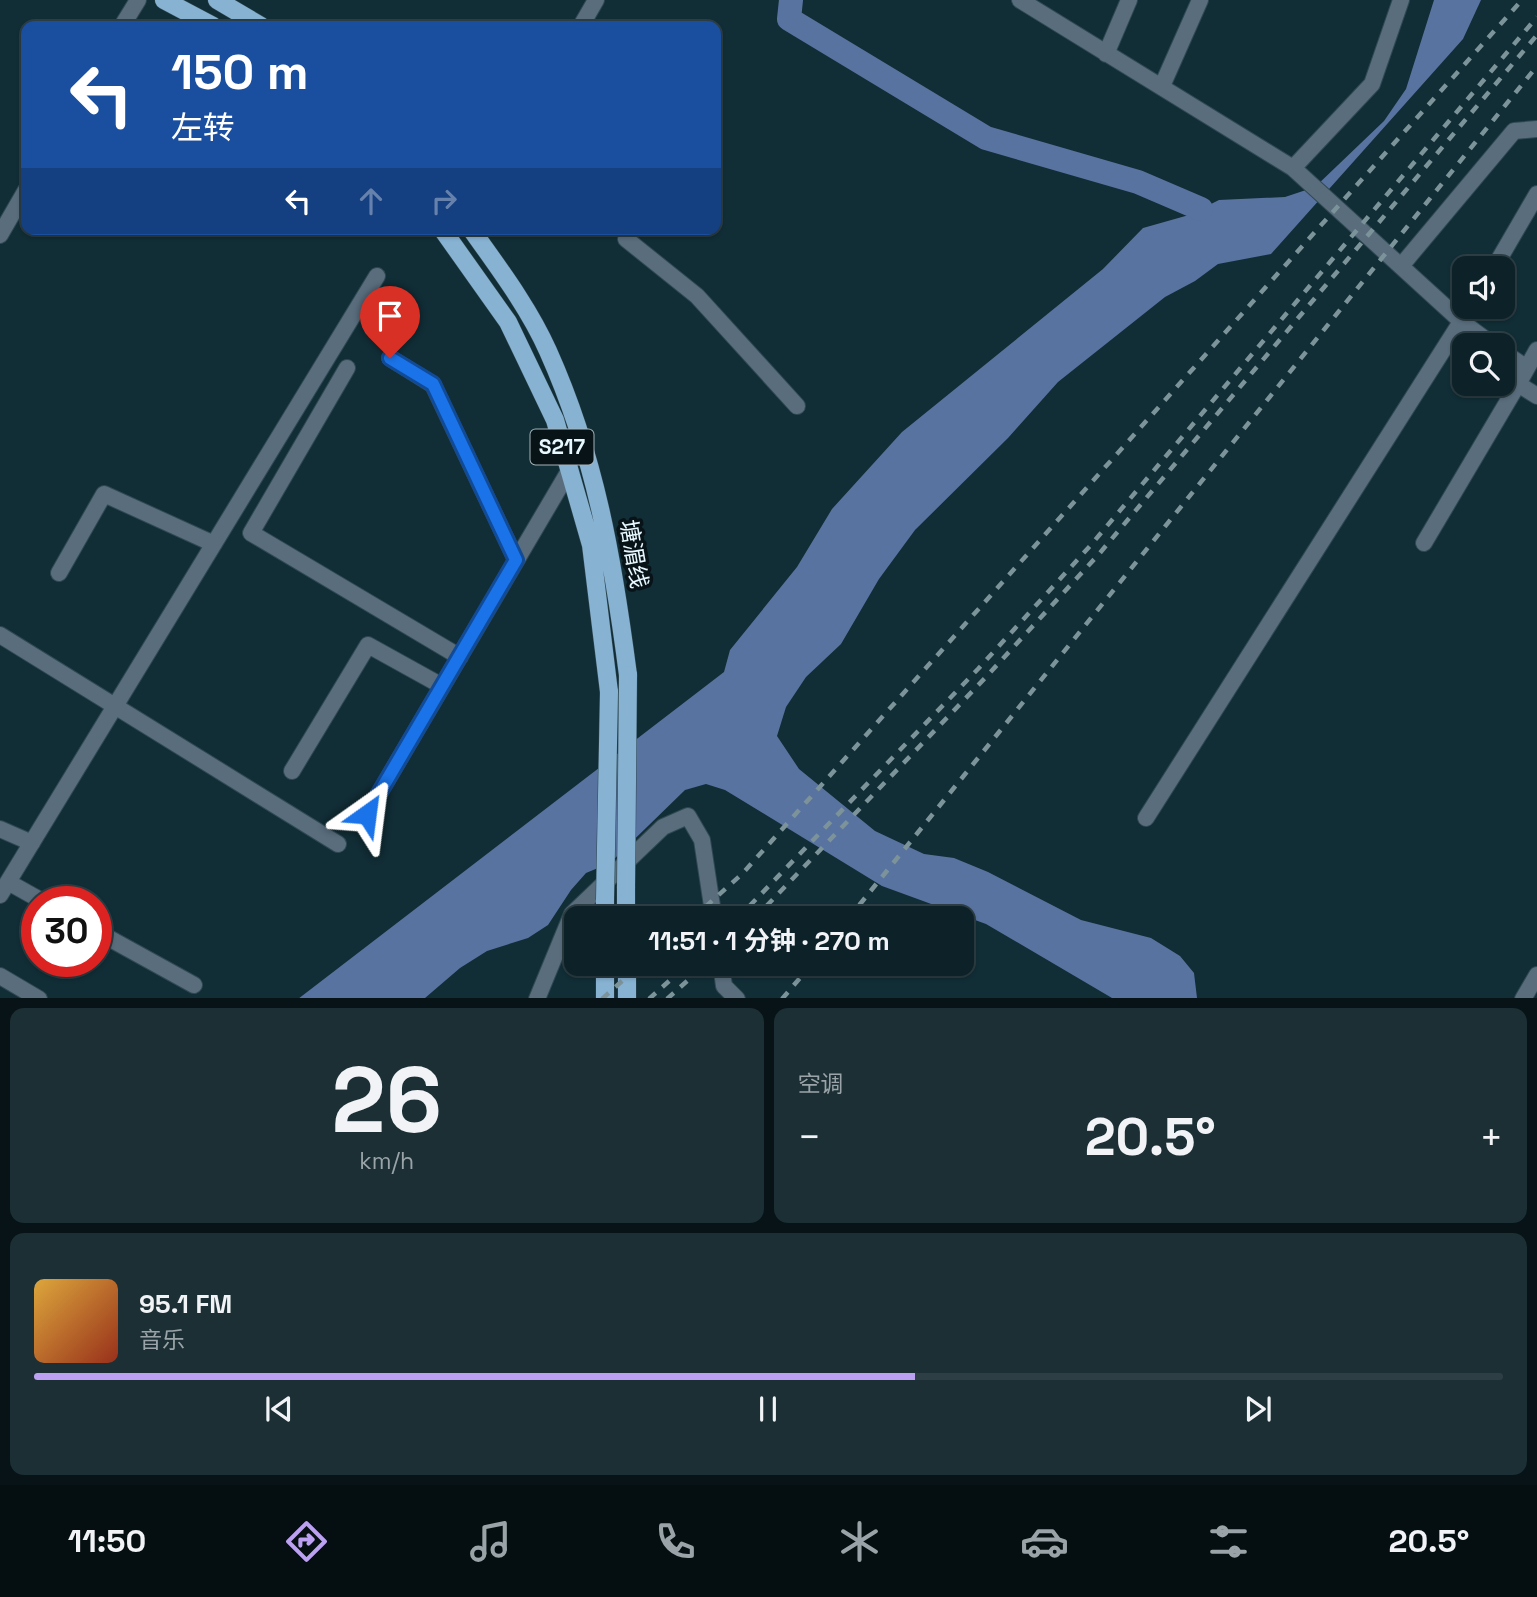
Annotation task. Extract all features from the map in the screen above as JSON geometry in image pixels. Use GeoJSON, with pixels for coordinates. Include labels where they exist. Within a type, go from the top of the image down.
{"type":"FeatureCollection","features":[{"type":"Feature","properties":{"kind":"main road"},"geometry":{"type":"LineString","coordinates":[[164,0],[204,21]]}},
{"type":"Feature","properties":{"kind":"main road"},"geometry":{"type":"LineString","coordinates":[[217,0],[253,21]]}},
{"type":"Feature","properties":{"kind":"main road","name":"S217"},"geometry":{"type":"LineString","coordinates":[[446,235],[508,322],[555,420],[591,545],[610,692],[605,906]]}},
{"type":"Feature","properties":{"kind":"main road","name":"塘湄线"},"geometry":{"type":"LineString","coordinates":[[475,235],[547,349],[589,458],[613,560],[628,675],[626,906]]}},
{"type":"Feature","properties":{"kind":"main road"},"geometry":{"type":"LineString","coordinates":[[605,976],[605,998]]}},
{"type":"Feature","properties":{"kind":"main road"},"geometry":{"type":"LineString","coordinates":[[626,976],[627,998]]}},
{"type":"Feature","properties":{"kind":"street"},"geometry":{"type":"LineString","coordinates":[[125,21],[138,0]]}},
{"type":"Feature","properties":{"kind":"street"},"geometry":{"type":"LineString","coordinates":[[584,21],[596,0]]}},
{"type":"Feature","properties":{"kind":"street"},"geometry":{"type":"LineString","coordinates":[[1020,0],[1293,168],[1477,333]]}},
{"type":"Feature","properties":{"kind":"street"},"geometry":{"type":"LineString","coordinates":[[1106,54],[1129,0]]}},
{"type":"Feature","properties":{"kind":"street"},"geometry":{"type":"LineString","coordinates":[[1162,86],[1200,0]]}},
{"type":"Feature","properties":{"kind":"street"},"geometry":{"type":"LineString","coordinates":[[1293,168],[1372,84],[1401,0]]}},
{"type":"Feature","properties":{"kind":"street"},"geometry":{"type":"LineString","coordinates":[[1401,266],[1514,131],[1537,129]]}},
{"type":"Feature","properties":{"kind":"street"},"geometry":{"type":"LineString","coordinates":[[1501,256],[1537,194]]}},
{"type":"Feature","properties":{"kind":"street"},"geometry":{"type":"LineString","coordinates":[[0,235],[21,199]]}},
{"type":"Feature","properties":{"kind":"street"},"geometry":{"type":"LineString","coordinates":[[628,235],[626,239],[697,296],[797,406]]}},
{"type":"Feature","properties":{"kind":"street"},"geometry":{"type":"LineString","coordinates":[[21,894],[4,888],[377,276]]}},
{"type":"Feature","properties":{"kind":"street"},"geometry":{"type":"LineString","coordinates":[[1146,818],[1464,319]]}},
{"type":"Feature","properties":{"kind":"street"},"geometry":{"type":"LineString","coordinates":[[1424,543],[1537,350]]}},
{"type":"Feature","properties":{"kind":"street"},"geometry":{"type":"LineString","coordinates":[[390,358],[433,384],[516,560]]}},
{"type":"Feature","properties":{"kind":"street"},"geometry":{"type":"LineString","coordinates":[[1515,360],[1527,368]]}},
{"type":"Feature","properties":{"kind":"street"},"geometry":{"type":"LineString","coordinates":[[347,368],[251,533],[460,657]]}},
{"type":"Feature","properties":{"kind":"street"},"geometry":{"type":"LineString","coordinates":[[1518,384],[1537,396]]}},
{"type":"Feature","properties":{"kind":"street"},"geometry":{"type":"LineString","coordinates":[[367,814],[569,471]]}},
{"type":"Feature","properties":{"kind":"street"},"geometry":{"type":"LineString","coordinates":[[59,573],[104,494],[214,544]]}},
{"type":"Feature","properties":{"kind":"street"},"geometry":{"type":"LineString","coordinates":[[0,635],[338,844]]}},
{"type":"Feature","properties":{"kind":"street"},"geometry":{"type":"LineString","coordinates":[[292,771],[368,645],[442,686]]}},
{"type":"Feature","properties":{"kind":"street"},"geometry":{"type":"LineString","coordinates":[[580,906],[663,827],[688,816],[702,840],[712,906]]}},
{"type":"Feature","properties":{"kind":"street"},"geometry":{"type":"LineString","coordinates":[[0,829],[32,843]]}},
{"type":"Feature","properties":{"kind":"street"},"geometry":{"type":"LineString","coordinates":[[537,998],[564,933]]}},
{"type":"Feature","properties":{"kind":"street"},"geometry":{"type":"LineString","coordinates":[[112,940],[194,985]]}},
{"type":"Feature","properties":{"kind":"street"},"geometry":{"type":"LineString","coordinates":[[1524,998],[1537,975]]}},
{"type":"Feature","properties":{"kind":"street"},"geometry":{"type":"LineString","coordinates":[[0,976],[37,998]]}},
{"type":"Feature","properties":{"kind":"street"},"geometry":{"type":"LineString","coordinates":[[723,976],[724,986],[736,998]]}},
{"type":"Feature","properties":{"kind":"water"},"geometry":{"type":"Polygon","coordinates":[[[1434,0],[1481,0],[1463,39],[1271,254],[1218,264],[1195,281],[1165,297],[1058,382],[1008,438],[915,530],[879,579],[841,644],[806,677],[786,707],[777,736],[799,769],[875,831],[924,854],[954,858],[988,872],[1081,920],[1151,938],[1180,956],[1194,973],[1197,998],[1112,998],[986,924],[974,920],[974,906],[937,906],[882,886],[725,790],[706,784],[685,790],[610,863],[586,873],[548,925],[528,938],[487,951],[460,968],[425,998],[299,998],[724,672],[730,650],[797,567],[832,509],[902,432],[1103,269],[1143,228],[1189,215],[1219,200],[1285,197],[1315,187],[1384,121],[1406,89],[1434,0]]]}},
{"type":"Feature","properties":{"kind":"waterway"},"geometry":{"type":"LineString","coordinates":[[791,0],[789,19],[986,138],[1138,182],[1201,209]]}},
{"type":"Feature","properties":{"kind":"railway"},"geometry":{"type":"LineString","coordinates":[[706,906],[743,873],[1522,0]]}},
{"type":"Feature","properties":{"kind":"railway"},"geometry":{"type":"LineString","coordinates":[[750,906],[978,669],[1090,546],[1537,17]]}},
{"type":"Feature","properties":{"kind":"railway"},"geometry":{"type":"LineString","coordinates":[[766,906],[986,677],[1099,554],[1537,35]]}},
{"type":"Feature","properties":{"kind":"railway"},"geometry":{"type":"LineString","coordinates":[[859,906],[1537,66]]}},
{"type":"Feature","properties":{"kind":"railway"},"geometry":{"type":"LineString","coordinates":[[603,998],[628,976]]}},
{"type":"Feature","properties":{"kind":"railway"},"geometry":{"type":"LineString","coordinates":[[650,998],[675,976]]}},
{"type":"Feature","properties":{"kind":"railway"},"geometry":{"type":"LineString","coordinates":[[668,998],[693,976]]}},
{"type":"Feature","properties":{"kind":"railway"},"geometry":{"type":"LineString","coordinates":[[783,998],[802,976]]}},
{"type":"Feature","properties":{"kind":"route"},"geometry":{"type":"LineString","coordinates":[[367,814],[516,560],[433,384],[390,358]]}}]}
